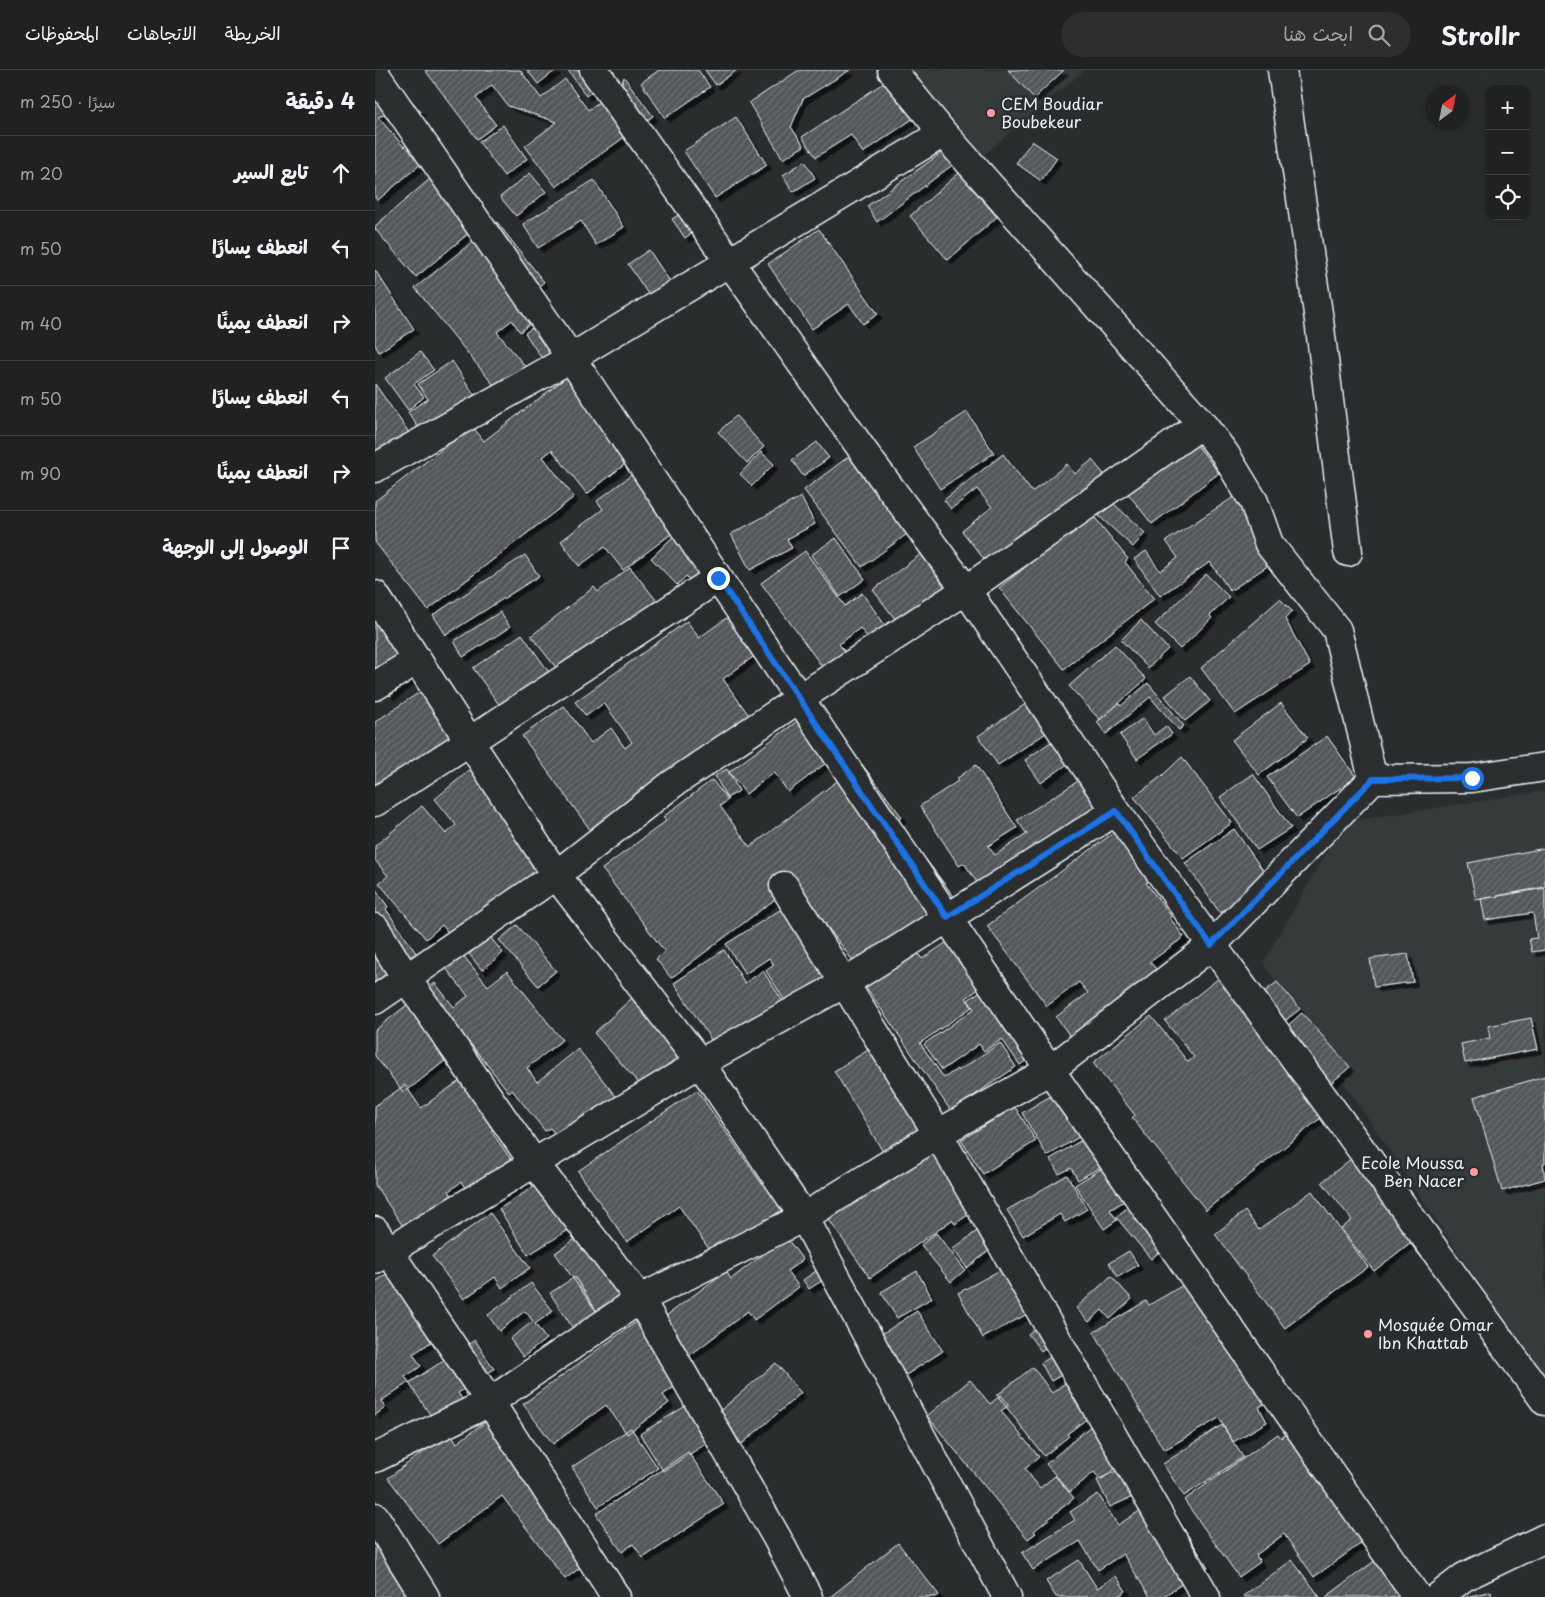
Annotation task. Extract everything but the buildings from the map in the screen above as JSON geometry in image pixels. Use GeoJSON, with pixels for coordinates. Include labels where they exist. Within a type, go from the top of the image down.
{"type":"FeatureCollection","features":[{"type":"Feature","properties":{"kind":"street"},"geometry":{"type":"LineString","coordinates":[[594,70],[871,462],[966,590],[1116,811],[1211,945],[1545,1401]]}},
{"type":"Feature","properties":{"kind":"street"},"geometry":{"type":"LineString","coordinates":[[892,70],[943,133],[1202,424],[1225,454],[1254,502],[1269,544],[1337,630],[1373,779]]}},
{"type":"Feature","properties":{"kind":"street"},"geometry":{"type":"LineString","coordinates":[[1282,70],[1319,320],[1348,552]]}},
{"type":"Feature","properties":{"kind":"street"},"geometry":{"type":"LineString","coordinates":[[375,74],[571,358],[1050,1070],[1417,1597]]}},
{"type":"Feature","properties":{"kind":"street"},"geometry":{"type":"LineString","coordinates":[[375,468],[571,358],[943,133]]}},
{"type":"Feature","properties":{"kind":"street"},"geometry":{"type":"LineString","coordinates":[[375,1000],[556,875],[671,785],[966,590],[1202,424]]}},
{"type":"Feature","properties":{"kind":"street"},"geometry":{"type":"LineString","coordinates":[[375,802],[718,578]]}},
{"type":"Feature","properties":{"kind":"street"},"geometry":{"type":"LineString","coordinates":[[375,596],[556,875],[700,1062],[803,1217],[1007,1597]]}},
{"type":"Feature","properties":{"kind":"street"},"geometry":{"type":"LineString","coordinates":[[375,686],[417,660]]}},
{"type":"Feature","properties":{"kind":"street"},"geometry":{"type":"LineString","coordinates":[[375,1458],[490,1402],[640,1300],[803,1217],[938,1134],[1050,1070],[1211,945],[1373,779],[1472,778],[1545,767]]}},
{"type":"Feature","properties":{"kind":"street"},"geometry":{"type":"LineString","coordinates":[[616,1597],[490,1402],[379,1247],[534,1163],[700,1062],[845,983],[1116,811]]}},
{"type":"Feature","properties":{"kind":"street"},"geometry":{"type":"LineString","coordinates":[[784,886],[938,1134],[1206,1597]]}},
{"type":"Feature","properties":{"kind":"street"},"geometry":{"type":"LineString","coordinates":[[375,928],[406,978],[534,1163],[640,1300],[777,1538],[808,1597]]}},
{"type":"Feature","properties":{"kind":"street"},"geometry":{"type":"LineString","coordinates":[[375,1517],[425,1597]]}},
{"type":"Feature","properties":{"kind":"street"},"geometry":{"type":"LineString","coordinates":[[1438,1597],[1464,1576],[1545,1538]]}},
{"type":"Feature","properties":{"kind":"shaded area","name":"CEM Boudiar Boubekeur"},"geometry":{"type":"Polygon","coordinates":[[[912,70],[1085,70],[983,155],[912,70]]]}},
{"type":"Feature","properties":{"kind":"shaded area","name":"Ecole Moussa Ben Nacer"},"geometry":{"type":"Polygon","coordinates":[[[1545,791],[1545,1381],[1263,963],[1344,822],[1545,791]]]}},
{"type":"Feature","properties":{"kind":"place","name":"CEM Boudiar Boubekeur"},"geometry":{"type":"Point","coordinates":[991,113]}},
{"type":"Feature","properties":{"kind":"place","name":"Ecole Moussa Ben Nacer"},"geometry":{"type":"Point","coordinates":[1474,1172]}},
{"type":"Feature","properties":{"kind":"place","name":"Mosquée Omar Ibn Khattab"},"geometry":{"type":"Point","coordinates":[1368,1334]}},
{"type":"Feature","properties":{"kind":"route"},"geometry":{"type":"LineString","coordinates":[[718,578],[947,917],[1116,811],[1211,945],[1373,779],[1472,778]]}}]}
